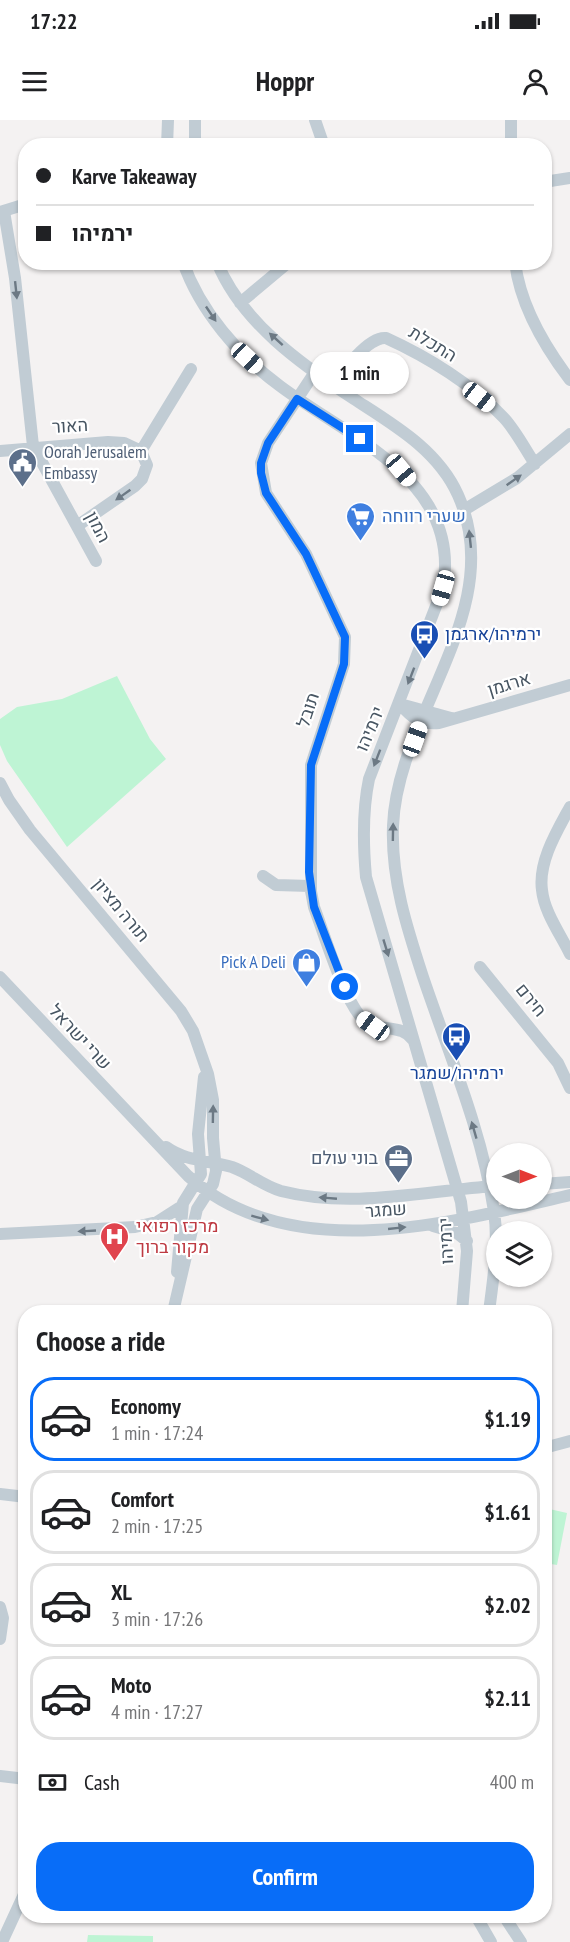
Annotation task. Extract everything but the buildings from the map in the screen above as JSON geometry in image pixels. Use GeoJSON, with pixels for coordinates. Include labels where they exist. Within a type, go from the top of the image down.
{"type":"FeatureCollection","features":[{"type":"Feature","properties":{"kind":"street"},"geometry":{"type":"LineString","coordinates":[[167,138],[168,120]]}},
{"type":"Feature","properties":{"kind":"street"},"geometry":{"type":"LineString","coordinates":[[195,120],[195,138]]}},
{"type":"Feature","properties":{"kind":"street"},"geometry":{"type":"LineString","coordinates":[[315,120],[321,138]]}},
{"type":"Feature","properties":{"kind":"street"},"geometry":{"type":"LineString","coordinates":[[511,120],[511,138]]}},
{"type":"Feature","properties":{"kind":"street"},"geometry":{"type":"LineString","coordinates":[[552,181],[570,178]]}},
{"type":"Feature","properties":{"kind":"street"},"geometry":{"type":"LineString","coordinates":[[18,207],[2,212],[15,278],[33,446]]}},
{"type":"Feature","properties":{"kind":"street","name":"ירמיהו"},"geometry":{"type":"LineString","coordinates":[[187,270],[196,290],[223,331],[267,376],[297,399],[379,451],[401,470],[427,504],[441,536],[445,561],[443,588],[400,704],[369,779],[365,799],[363,840],[366,877],[465,1219],[462,1305]]}},
{"type":"Feature","properties":{"kind":"street"},"geometry":{"type":"LineString","coordinates":[[221,270],[240,303],[263,328],[315,372],[396,427],[428,452],[450,480],[464,510],[471,548],[466,597],[458,630],[424,716],[396,803],[393,848],[398,890],[408,930],[486,1165]]}},
{"type":"Feature","properties":{"kind":"street"},"geometry":{"type":"LineString","coordinates":[[240,303],[279,270]]}},
{"type":"Feature","properties":{"kind":"street"},"geometry":{"type":"LineString","coordinates":[[517,270],[520,285],[535,324],[549,352],[570,380]]}},
{"type":"Feature","properties":{"kind":"street","name":"התכלת"},"geometry":{"type":"LineString","coordinates":[[337,388],[342,374],[375,339],[386,338],[401,344],[453,377],[492,406],[506,420],[535,464]]}},
{"type":"Feature","properties":{"kind":"street"},"geometry":{"type":"LineString","coordinates":[[77,526],[142,479],[147,465],[141,451],[191,369]]}},
{"type":"Feature","properties":{"kind":"street","name":"תובל"},"geometry":{"type":"LineString","coordinates":[[315,372],[264,453],[261,463],[262,485],[306,554],[345,637],[344,664],[311,765],[310,886],[314,907],[352,1007],[373,1026],[408,1033],[415,1044]]}},
{"type":"Feature","properties":{"kind":"street"},"geometry":{"type":"LineString","coordinates":[[464,510],[535,464],[570,434]]}},
{"type":"Feature","properties":{"kind":"street","name":"האור"},"geometry":{"type":"LineString","coordinates":[[0,450],[108,442],[124,443],[141,451]]}},
{"type":"Feature","properties":{"kind":"street","name":"המון"},"geometry":{"type":"LineString","coordinates":[[33,446],[96,561]]}},
{"type":"Feature","properties":{"kind":"street","name":"ארגמן"},"geometry":{"type":"LineString","coordinates":[[400,704],[424,716],[458,718],[570,685]]}},
{"type":"Feature","properties":{"kind":"street","name":"תורה מציון"},"geometry":{"type":"LineString","coordinates":[[0,783],[30,830],[182,1011],[193,1031],[205,1064],[213,1100],[216,1164]]}},
{"type":"Feature","properties":{"kind":"street"},"geometry":{"type":"LineString","coordinates":[[570,807],[552,842],[542,874],[542,890],[545,903],[570,954]]}},
{"type":"Feature","properties":{"kind":"street"},"geometry":{"type":"LineString","coordinates":[[263,876],[276,885],[310,886]]}},
{"type":"Feature","properties":{"kind":"street","name":"חירם"},"geometry":{"type":"LineString","coordinates":[[480,967],[558,1063],[570,1088]]}},
{"type":"Feature","properties":{"kind":"street","name":"שרי ישראל"},"geometry":{"type":"LineString","coordinates":[[2,984],[173,1161],[208,1193]]}},
{"type":"Feature","properties":{"kind":"street"},"geometry":{"type":"LineString","coordinates":[[392,1029],[402,1024],[405,1006]]}},
{"type":"Feature","properties":{"kind":"street","name":"תורה מציון"},"geometry":{"type":"LineString","coordinates":[[202,1162],[198,1134],[205,1064]]}},
{"type":"Feature","properties":{"kind":"street","name":"שרי ישראל"},"geometry":{"type":"LineString","coordinates":[[134,1121],[171,1151],[202,1162],[216,1164]]}},
{"type":"Feature","properties":{"kind":"street"},"geometry":{"type":"LineString","coordinates":[[173,1161],[182,1184],[176,1295]]}},
{"type":"Feature","properties":{"kind":"street"},"geometry":{"type":"LineString","coordinates":[[0,1234],[135,1227],[157,1222],[182,1206],[187,1195],[197,1184],[202,1162]]}},
{"type":"Feature","properties":{"kind":"street"},"geometry":{"type":"LineString","coordinates":[[174,1305],[197,1209],[216,1176],[216,1164]]}},
{"type":"Feature","properties":{"kind":"street","name":"שמגר"},"geometry":{"type":"LineString","coordinates":[[216,1164],[244,1173],[276,1190],[308,1196],[356,1199],[486,1187]]}},
{"type":"Feature","properties":{"kind":"street"},"geometry":{"type":"LineString","coordinates":[[552,1183],[570,1182]]}},
{"type":"Feature","properties":{"kind":"street","name":"שמגר"},"geometry":{"type":"LineString","coordinates":[[208,1193],[244,1213],[294,1225],[353,1230],[420,1226],[465,1219],[570,1195]]}},
{"type":"Feature","properties":{"kind":"street"},"geometry":{"type":"LineString","coordinates":[[490,1305],[495,1245],[495,1209]]}},
{"type":"Feature","properties":{"kind":"street"},"geometry":{"type":"LineString","coordinates":[[420,1226],[446,1228],[466,1241]]}},
{"type":"Feature","properties":{"kind":"street"},"geometry":{"type":"LineString","coordinates":[[552,1438],[570,1433]]}},
{"type":"Feature","properties":{"kind":"street"},"geometry":{"type":"LineString","coordinates":[[552,1446],[570,1441]]}},
{"type":"Feature","properties":{"kind":"street"},"geometry":{"type":"LineString","coordinates":[[0,1494],[18,1496]]}},
{"type":"Feature","properties":{"kind":"street"},"geometry":{"type":"LineString","coordinates":[[0,1607],[3,1618],[0,1639]]}},
{"type":"Feature","properties":{"kind":"street"},"geometry":{"type":"LineString","coordinates":[[0,1776],[18,1778]]}},
{"type":"Feature","properties":{"kind":"street"},"geometry":{"type":"LineString","coordinates":[[2,1942],[18,1907]]}},
{"type":"Feature","properties":{"kind":"street"},"geometry":{"type":"LineString","coordinates":[[480,1923],[491,1942]]}},
{"type":"Feature","properties":{"kind":"street"},"geometry":{"type":"LineString","coordinates":[[509,1923],[521,1942]]}},
{"type":"Feature","properties":{"kind":"green space"},"geometry":{"type":"Polygon","coordinates":[[[117,676],[150,739],[166,759],[67,847],[7,761],[0,745],[0,719],[17,707],[62,699],[117,676]]]}},
{"type":"Feature","properties":{"kind":"green space"},"geometry":{"type":"Polygon","coordinates":[[[552,1510],[567,1513],[557,1565],[552,1564],[552,1510]]]}},
{"type":"Feature","properties":{"kind":"green space"},"geometry":{"type":"Polygon","coordinates":[[[88,1935],[153,1936],[153,1942],[87,1942],[88,1935]]]}},
{"type":"Feature","properties":{"kind":"place","name":"Oorah Jerusalem Embassy"},"geometry":{"type":"Point","coordinates":[23,488]}},
{"type":"Feature","properties":{"kind":"place","name":"שערי רווחה"},"geometry":{"type":"Point","coordinates":[361,542]}},
{"type":"Feature","properties":{"kind":"place","name":"ירמיהו/ארגמן"},"geometry":{"type":"Point","coordinates":[424,660]}},
{"type":"Feature","properties":{"kind":"place","name":"Pick A Deli"},"geometry":{"type":"Point","coordinates":[307,988]}},
{"type":"Feature","properties":{"kind":"place","name":"ירמיהו/שמגר"},"geometry":{"type":"Point","coordinates":[457,1062]}},
{"type":"Feature","properties":{"kind":"place","name":"בוני עולם"},"geometry":{"type":"Point","coordinates":[399,1184]}},
{"type":"Feature","properties":{"kind":"place","name":"מרכז רפואי מקור ברוך"},"geometry":{"type":"Point","coordinates":[115,1262]}},
{"type":"Feature","properties":{"kind":"route"},"geometry":{"type":"LineString","coordinates":[[345,987],[314,907],[309,872],[311,765],[330,700],[344,664],[345,637],[306,554],[262,485],[261,463],[268,443],[297,399],[360,439]]}}]}
